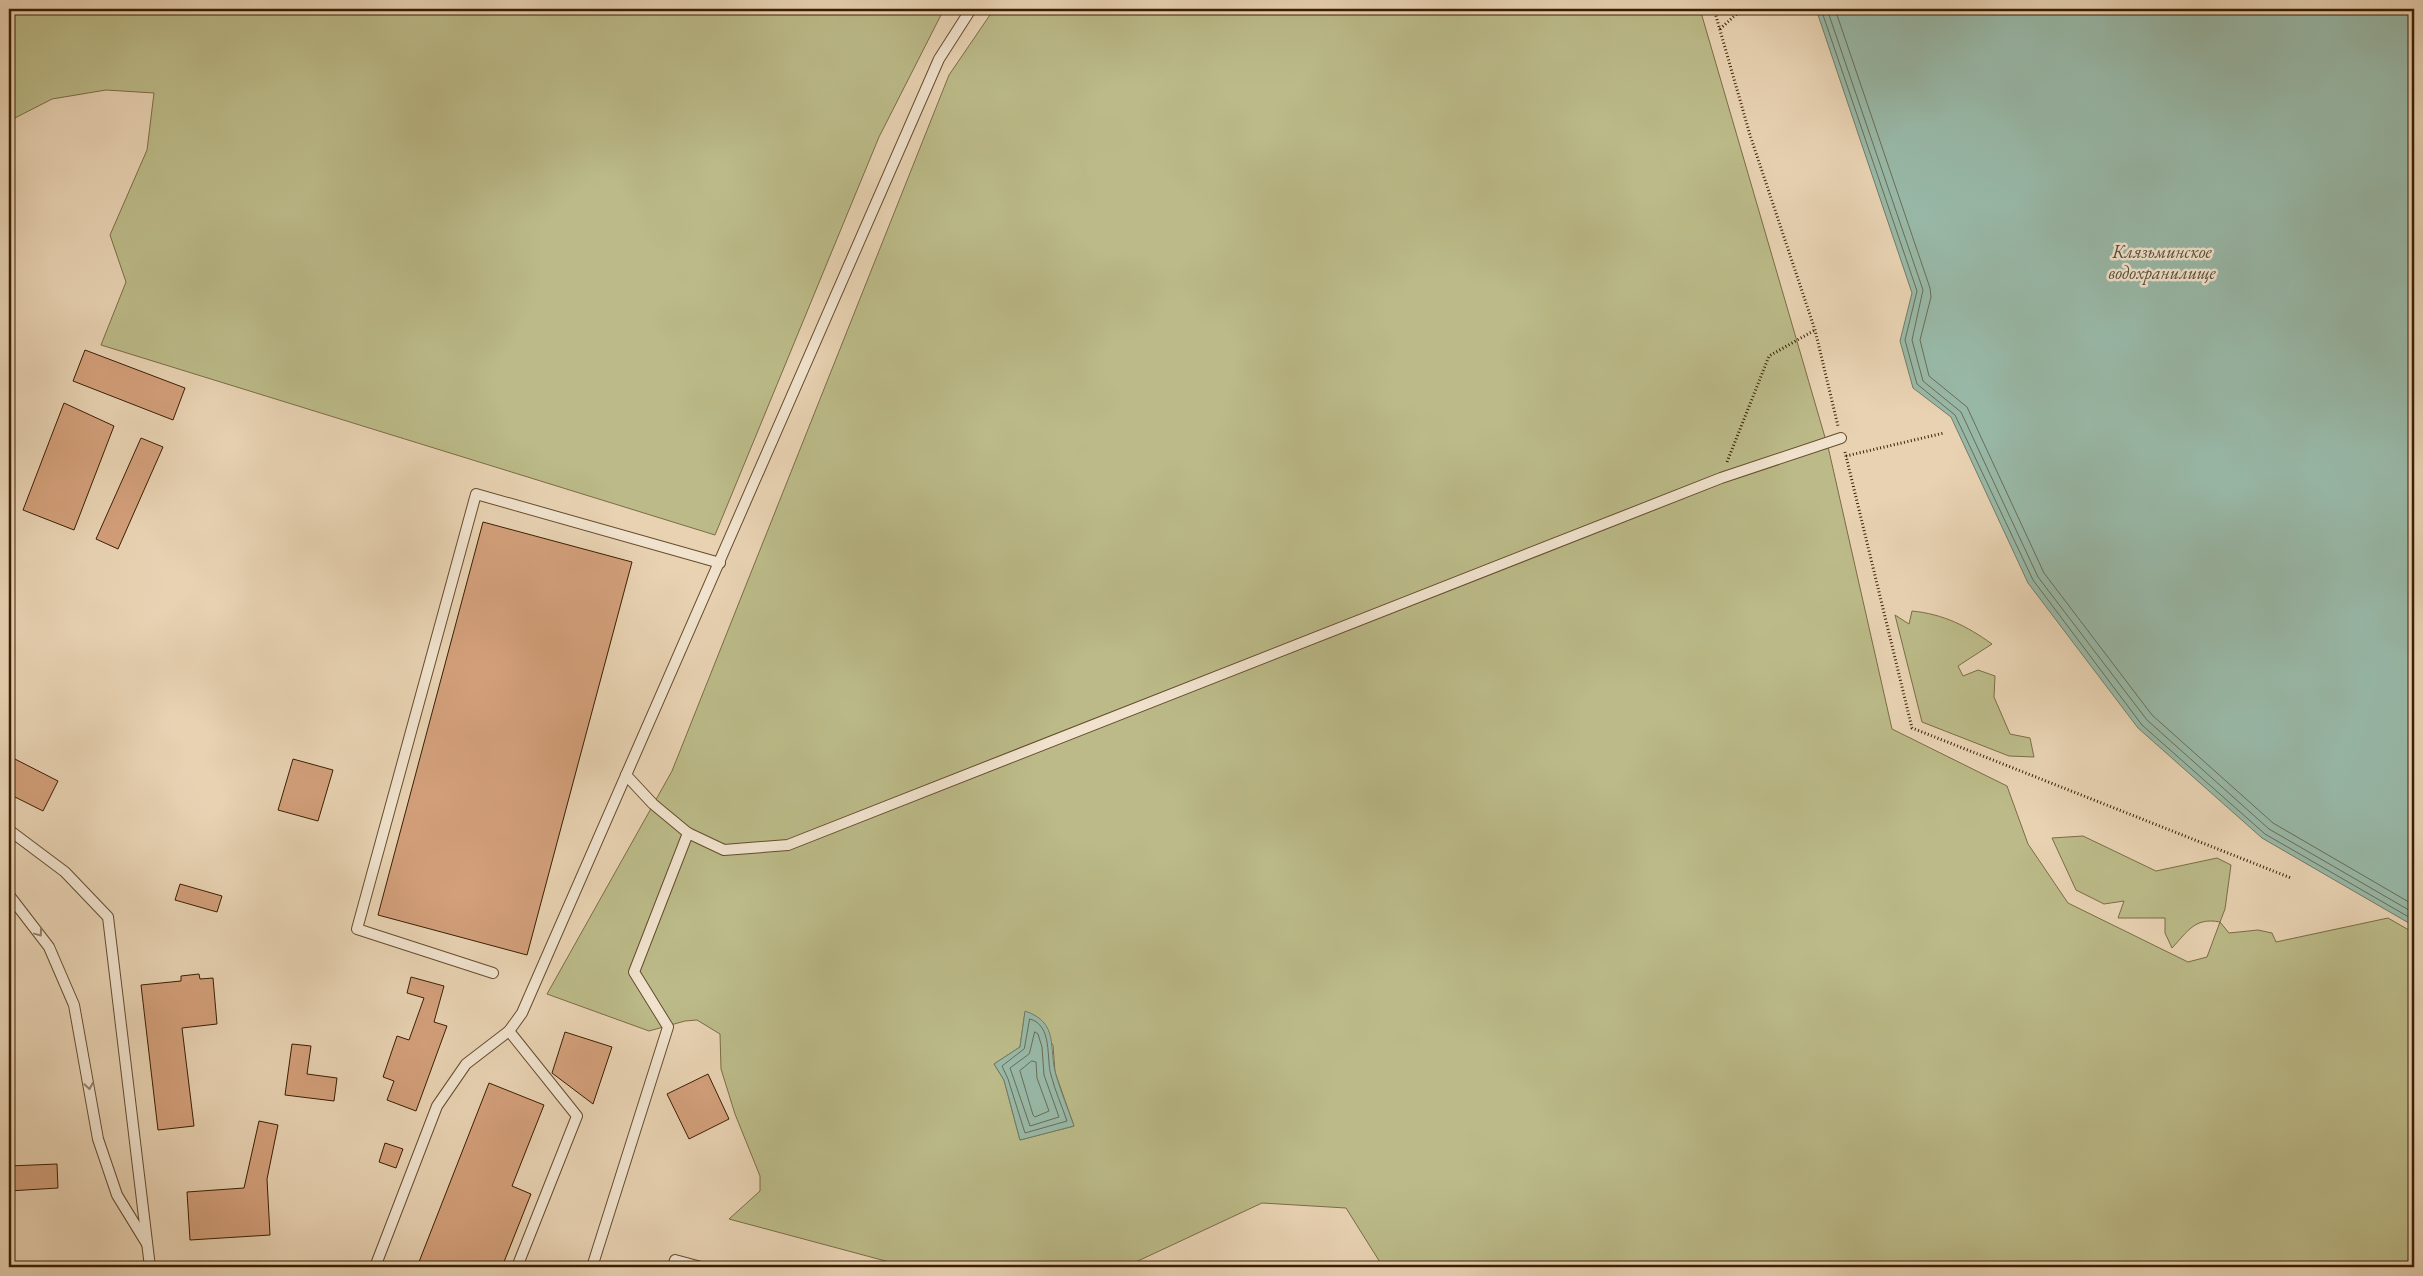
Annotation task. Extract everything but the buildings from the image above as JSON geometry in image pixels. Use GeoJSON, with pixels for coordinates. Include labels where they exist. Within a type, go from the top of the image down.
{"type":"FeatureCollection","features":[{"type":"Feature","properties":{"kind":"lane"},"geometry":{"type":"LineString","coordinates":[[376,1267],[437,1106],[466,1064],[509,1030],[522,1013],[939,58],[971,9]]}},
{"type":"Feature","properties":{"kind":"lane"},"geometry":{"type":"LineString","coordinates":[[626,775],[653,804],[688,833],[724,850],[788,846],[1721,478],[1841,438]]}},
{"type":"Feature","properties":{"kind":"lane"},"geometry":{"type":"LineString","coordinates":[[493,973],[357,929],[476,494],[720,563]]}},
{"type":"Feature","properties":{"kind":"lane"},"geometry":{"type":"LineString","coordinates":[[9,830],[65,872],[108,917],[150,1267]]}},
{"type":"Feature","properties":{"kind":"lane"},"geometry":{"type":"LineString","coordinates":[[592,1267],[668,1027],[634,972],[688,833]]}},
{"type":"Feature","properties":{"kind":"lane"},"geometry":{"type":"LineString","coordinates":[[9,895],[49,947],[74,1005],[98,1139],[116,1195],[149,1247]]}},
{"type":"Feature","properties":{"kind":"lane"},"geometry":{"type":"LineString","coordinates":[[509,1030],[577,1116],[517,1267]]}},
{"type":"Feature","properties":{"kind":"lane"},"geometry":{"type":"LineString","coordinates":[[672,1267],[674,1260],[701,1267]]}},
{"type":"Feature","properties":{"kind":"path"},"geometry":{"type":"LineString","coordinates":[[1714,9],[1750,135],[1815,330],[1912,728],[2291,878]]}},
{"type":"Feature","properties":{"kind":"path"},"geometry":{"type":"LineString","coordinates":[[1720,29],[1742,9]]}},
{"type":"Feature","properties":{"kind":"path"},"geometry":{"type":"LineString","coordinates":[[1721,478],[1769,356],[1815,330]]}},
{"type":"Feature","properties":{"kind":"path"},"geometry":{"type":"LineString","coordinates":[[1846,456],[1944,433]]}},
{"type":"Feature","properties":{"kind":"shaded area"},"geometry":{"type":"Polygon","coordinates":[[[9,9],[944,9],[879,137],[715,535],[101,345],[126,282],[110,235],[147,150],[154,93],[106,90],[52,99],[9,121],[9,9]]]}},
{"type":"Feature","properties":{"kind":"shaded area"},"geometry":{"type":"Polygon","coordinates":[[[994,9],[1700,9],[1829,451],[1892,729],[2007,786],[2028,844],[2068,903],[2188,962],[2207,957],[2220,922],[2229,933],[2258,930],[2272,933],[2276,942],[2388,918],[2414,933],[2414,1267],[1383,1267],[1346,1208],[1262,1203],[1125,1267],[908,1267],[729,1219],[760,1191],[760,1176],[735,1114],[721,1069],[720,1034],[697,1020],[685,1021],[649,1031],[547,994],[672,771],[949,75],[994,9]],[[1025,1012],[1020,1047],[994,1064],[1004,1080],[1020,1140],[1074,1126],[1055,1072],[1053,1045],[1025,1012]]]}},
{"type":"Feature","properties":{"kind":"shaded area"},"geometry":{"type":"Polygon","coordinates":[[[1912,611],[1934,615],[1954,622],[1992,644],[1958,666],[1963,676],[1978,670],[1995,676],[1994,697],[2010,734],[2030,738],[2034,757],[2009,756],[1922,722],[1895,615],[1909,624],[1912,611]]]}},
{"type":"Feature","properties":{"kind":"shaded area"},"geometry":{"type":"Polygon","coordinates":[[[2083,836],[2156,871],[2217,858],[2231,865],[2225,909],[2220,922],[2211,921],[2198,924],[2188,931],[2172,948],[2165,933],[2165,918],[2118,918],[2124,901],[2104,904],[2076,890],[2052,838],[2083,836]]]}},
{"type":"Feature","properties":{"kind":"water","name":"Клязьминское водохранилище"},"geometry":{"type":"Polygon","coordinates":[[[1816,9],[2414,9],[2414,926],[2262,838],[2138,728],[2028,583],[1951,417],[1913,388],[1900,341],[1912,293],[1816,9]]]}},
{"type":"Feature","properties":{"kind":"water"},"geometry":{"type":"Polygon","coordinates":[[[1025,1011],[1036,1016],[1048,1029],[1051,1037],[1056,1075],[1074,1126],[1020,1140],[1004,1080],[994,1064],[1020,1047],[1025,1011]]]}}]}
